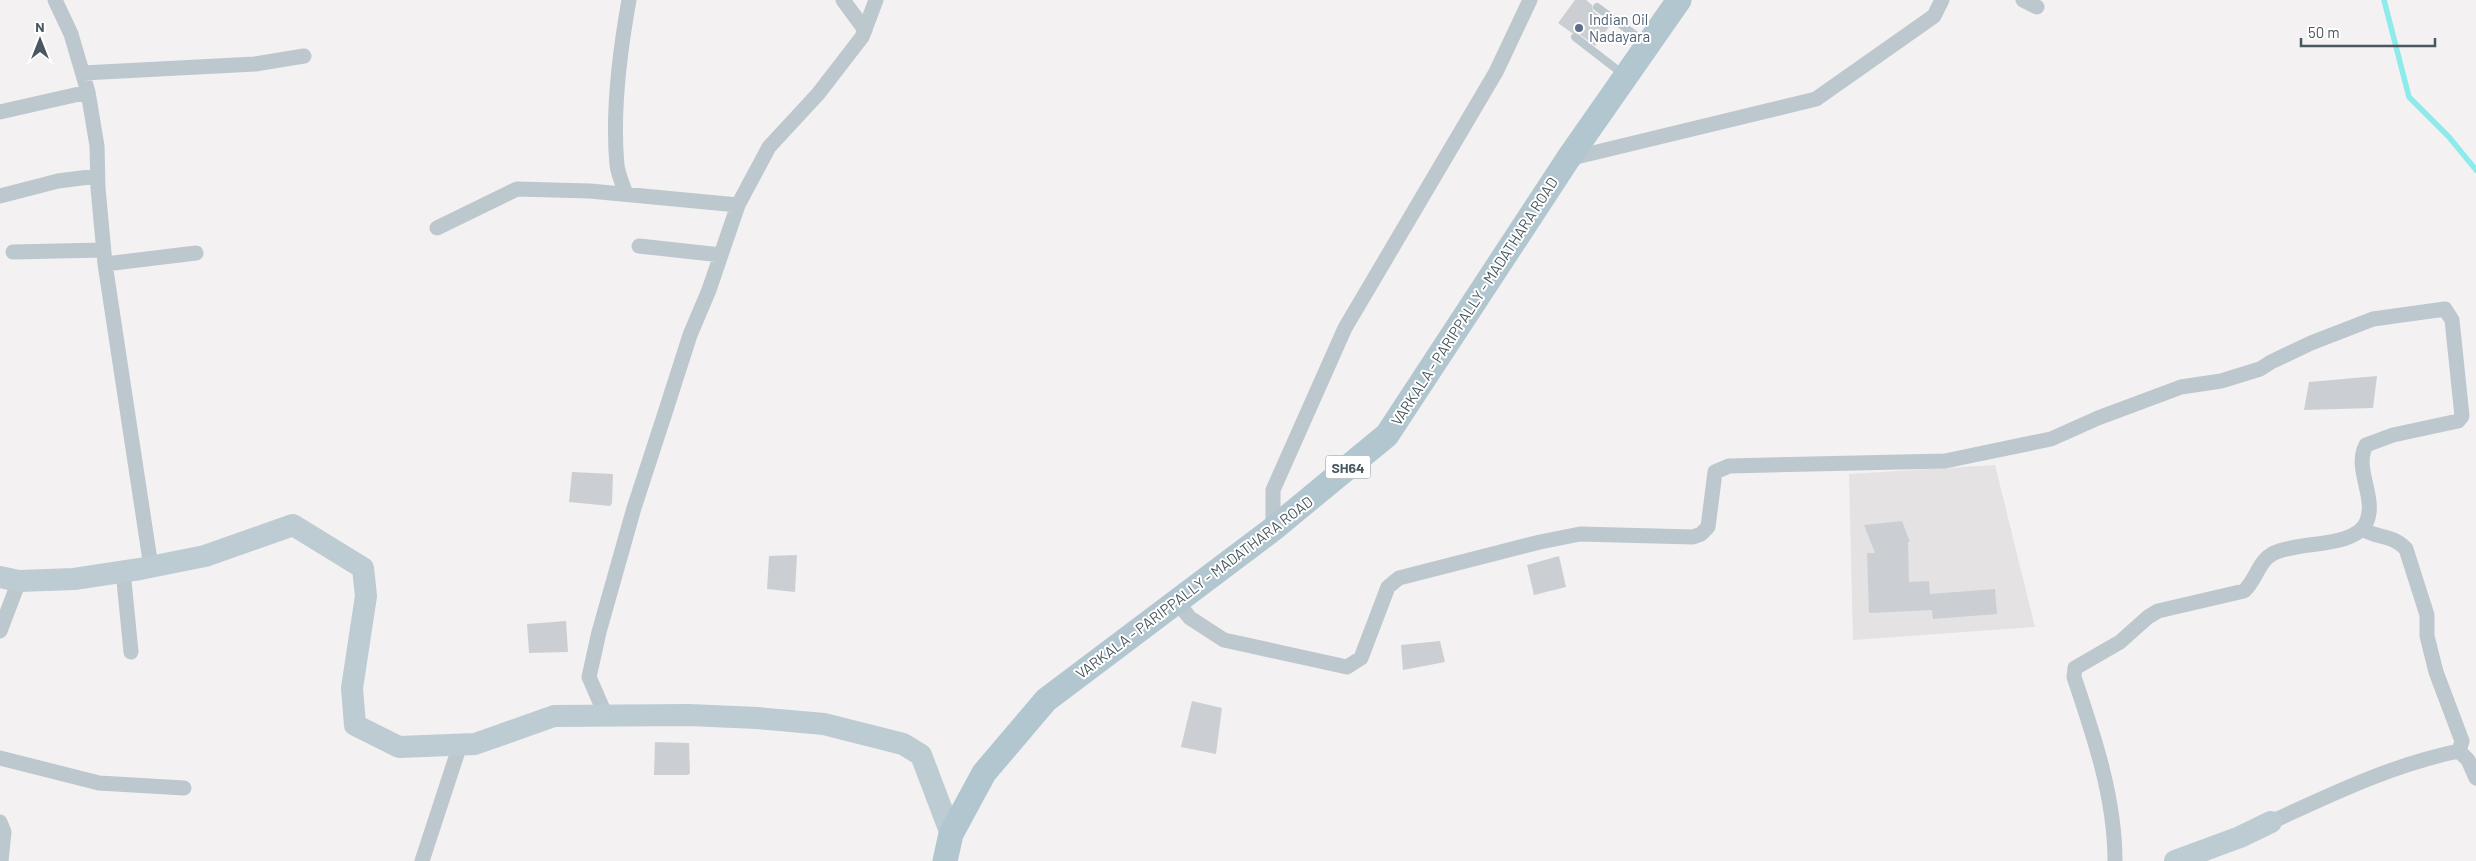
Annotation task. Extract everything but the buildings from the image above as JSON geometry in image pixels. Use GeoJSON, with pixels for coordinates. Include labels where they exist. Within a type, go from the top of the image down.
{"type":"FeatureCollection","features":[{"type":"Feature","properties":{"kind":"main road","name":"VARKALA - PARIPPALLY - MADATHARA ROAD"},"geometry":{"type":"LineString","coordinates":[[946,861],[950,834],[984,773],[1046,700],[1273,529],[1387,435],[1568,159],[1679,0]]}},
{"type":"Feature","properties":{"kind":"main road"},"geometry":{"type":"LineString","coordinates":[[9,579],[74,579],[151,567],[205,556],[293,525],[363,568],[366,596],[352,688],[355,725],[399,748],[475,744],[554,716],[689,715],[767,718],[824,724],[903,744],[921,756],[950,834]]}},
{"type":"Feature","properties":{"kind":"main road"},"geometry":{"type":"LineString","coordinates":[[2175,861],[2272,822]]}},
{"type":"Feature","properties":{"kind":"street"},"geometry":{"type":"LineString","coordinates":[[55,0],[71,34],[88,92],[97,146],[97,176],[104,257],[151,567]]}},
{"type":"Feature","properties":{"kind":"street"},"geometry":{"type":"LineString","coordinates":[[626,194],[617,166],[617,130],[622,40],[629,0]]}},
{"type":"Feature","properties":{"kind":"street"},"geometry":{"type":"LineString","coordinates":[[842,0],[865,30]]}},
{"type":"Feature","properties":{"kind":"street"},"geometry":{"type":"LineString","coordinates":[[606,716],[589,677],[599,632],[637,499],[690,335],[721,256],[738,206],[769,147],[818,94],[862,37],[876,0]]}},
{"type":"Feature","properties":{"kind":"street"},"geometry":{"type":"LineString","coordinates":[[1273,529],[1272,490],[1345,328],[1496,72],[1530,0]]}},
{"type":"Feature","properties":{"kind":"street"},"geometry":{"type":"LineString","coordinates":[[1568,159],[1816,99],[1934,16],[1942,0]]}},
{"type":"Feature","properties":{"kind":"street"},"geometry":{"type":"LineString","coordinates":[[2023,0],[2037,7]]}},
{"type":"Feature","properties":{"kind":"street"},"geometry":{"type":"LineString","coordinates":[[83,73],[255,64],[304,56]]}},
{"type":"Feature","properties":{"kind":"street"},"geometry":{"type":"LineString","coordinates":[[0,112],[88,92]]}},
{"type":"Feature","properties":{"kind":"street"},"geometry":{"type":"LineString","coordinates":[[0,196],[58,181],[97,176]]}},
{"type":"Feature","properties":{"kind":"street"},"geometry":{"type":"LineString","coordinates":[[437,228],[517,189],[590,191],[738,206]]}},
{"type":"Feature","properties":{"kind":"street"},"geometry":{"type":"LineString","coordinates":[[639,246],[721,256]]}},
{"type":"Feature","properties":{"kind":"street"},"geometry":{"type":"LineString","coordinates":[[13,252],[104,257],[196,253]]}},
{"type":"Feature","properties":{"kind":"street"},"geometry":{"type":"LineString","coordinates":[[1177,602],[1190,618],[1224,640],[1347,667],[1361,658],[1388,587],[1399,578],[1540,542],[1580,534],[1692,537],[1701,534],[1708,527],[1715,472],[1721,468],[1729,466],[1945,461],[2051,440],[2098,418],[2181,386],[2220,381],[2260,369],[2311,343],[2373,319],[2445,309],[2452,320],[2454,357],[2462,416],[2458,420],[2393,435],[2366,445],[2362,457],[2369,508],[2366,524],[2357,534],[2340,540],[2298,545],[2274,552],[2263,561],[2244,591],[2158,611],[2148,617],[2120,642],[2076,668],[2074,677],[2096,744],[2107,792],[2115,842],[2115,861]]}},
{"type":"Feature","properties":{"kind":"street"},"geometry":{"type":"LineString","coordinates":[[2362,529],[2370,534],[2400,542],[2406,549],[2427,615],[2427,636],[2436,672],[2462,741],[2459,751]]}},
{"type":"Feature","properties":{"kind":"street"},"geometry":{"type":"LineString","coordinates":[[123,572],[131,652]]}},
{"type":"Feature","properties":{"kind":"street"},"geometry":{"type":"LineString","coordinates":[[0,631],[9,579]]}},
{"type":"Feature","properties":{"kind":"street"},"geometry":{"type":"LineString","coordinates":[[422,861],[460,745]]}},
{"type":"Feature","properties":{"kind":"street"},"geometry":{"type":"LineString","coordinates":[[2459,751],[2468,760],[2476,778]]}},
{"type":"Feature","properties":{"kind":"street"},"geometry":{"type":"LineString","coordinates":[[2272,822],[2346,787],[2459,751]]}},
{"type":"Feature","properties":{"kind":"street"},"geometry":{"type":"LineString","coordinates":[[0,758],[99,783],[184,788]]}},
{"type":"Feature","properties":{"kind":"street"},"geometry":{"type":"LineString","coordinates":[[0,822],[4,832],[1,861]]}},
{"type":"Feature","properties":{"kind":"lane"},"geometry":{"type":"LineString","coordinates":[[1597,7],[1648,44]]}},
{"type":"Feature","properties":{"kind":"lane"},"geometry":{"type":"LineString","coordinates":[[1575,37],[1626,76]]}},
{"type":"Feature","properties":{"kind":"shaded area"},"geometry":{"type":"Polygon","coordinates":[[[1995,465],[2035,627],[1853,640],[1849,474],[1995,465]]]}},
{"type":"Feature","properties":{"kind":"waterway"},"geometry":{"type":"LineString","coordinates":[[2384,0],[2409,97],[2449,137],[2476,170]]}},
{"type":"Feature","properties":{"kind":"place","name":"Indian Oil Nadayara"},"geometry":{"type":"Point","coordinates":[1579,28]}}]}
